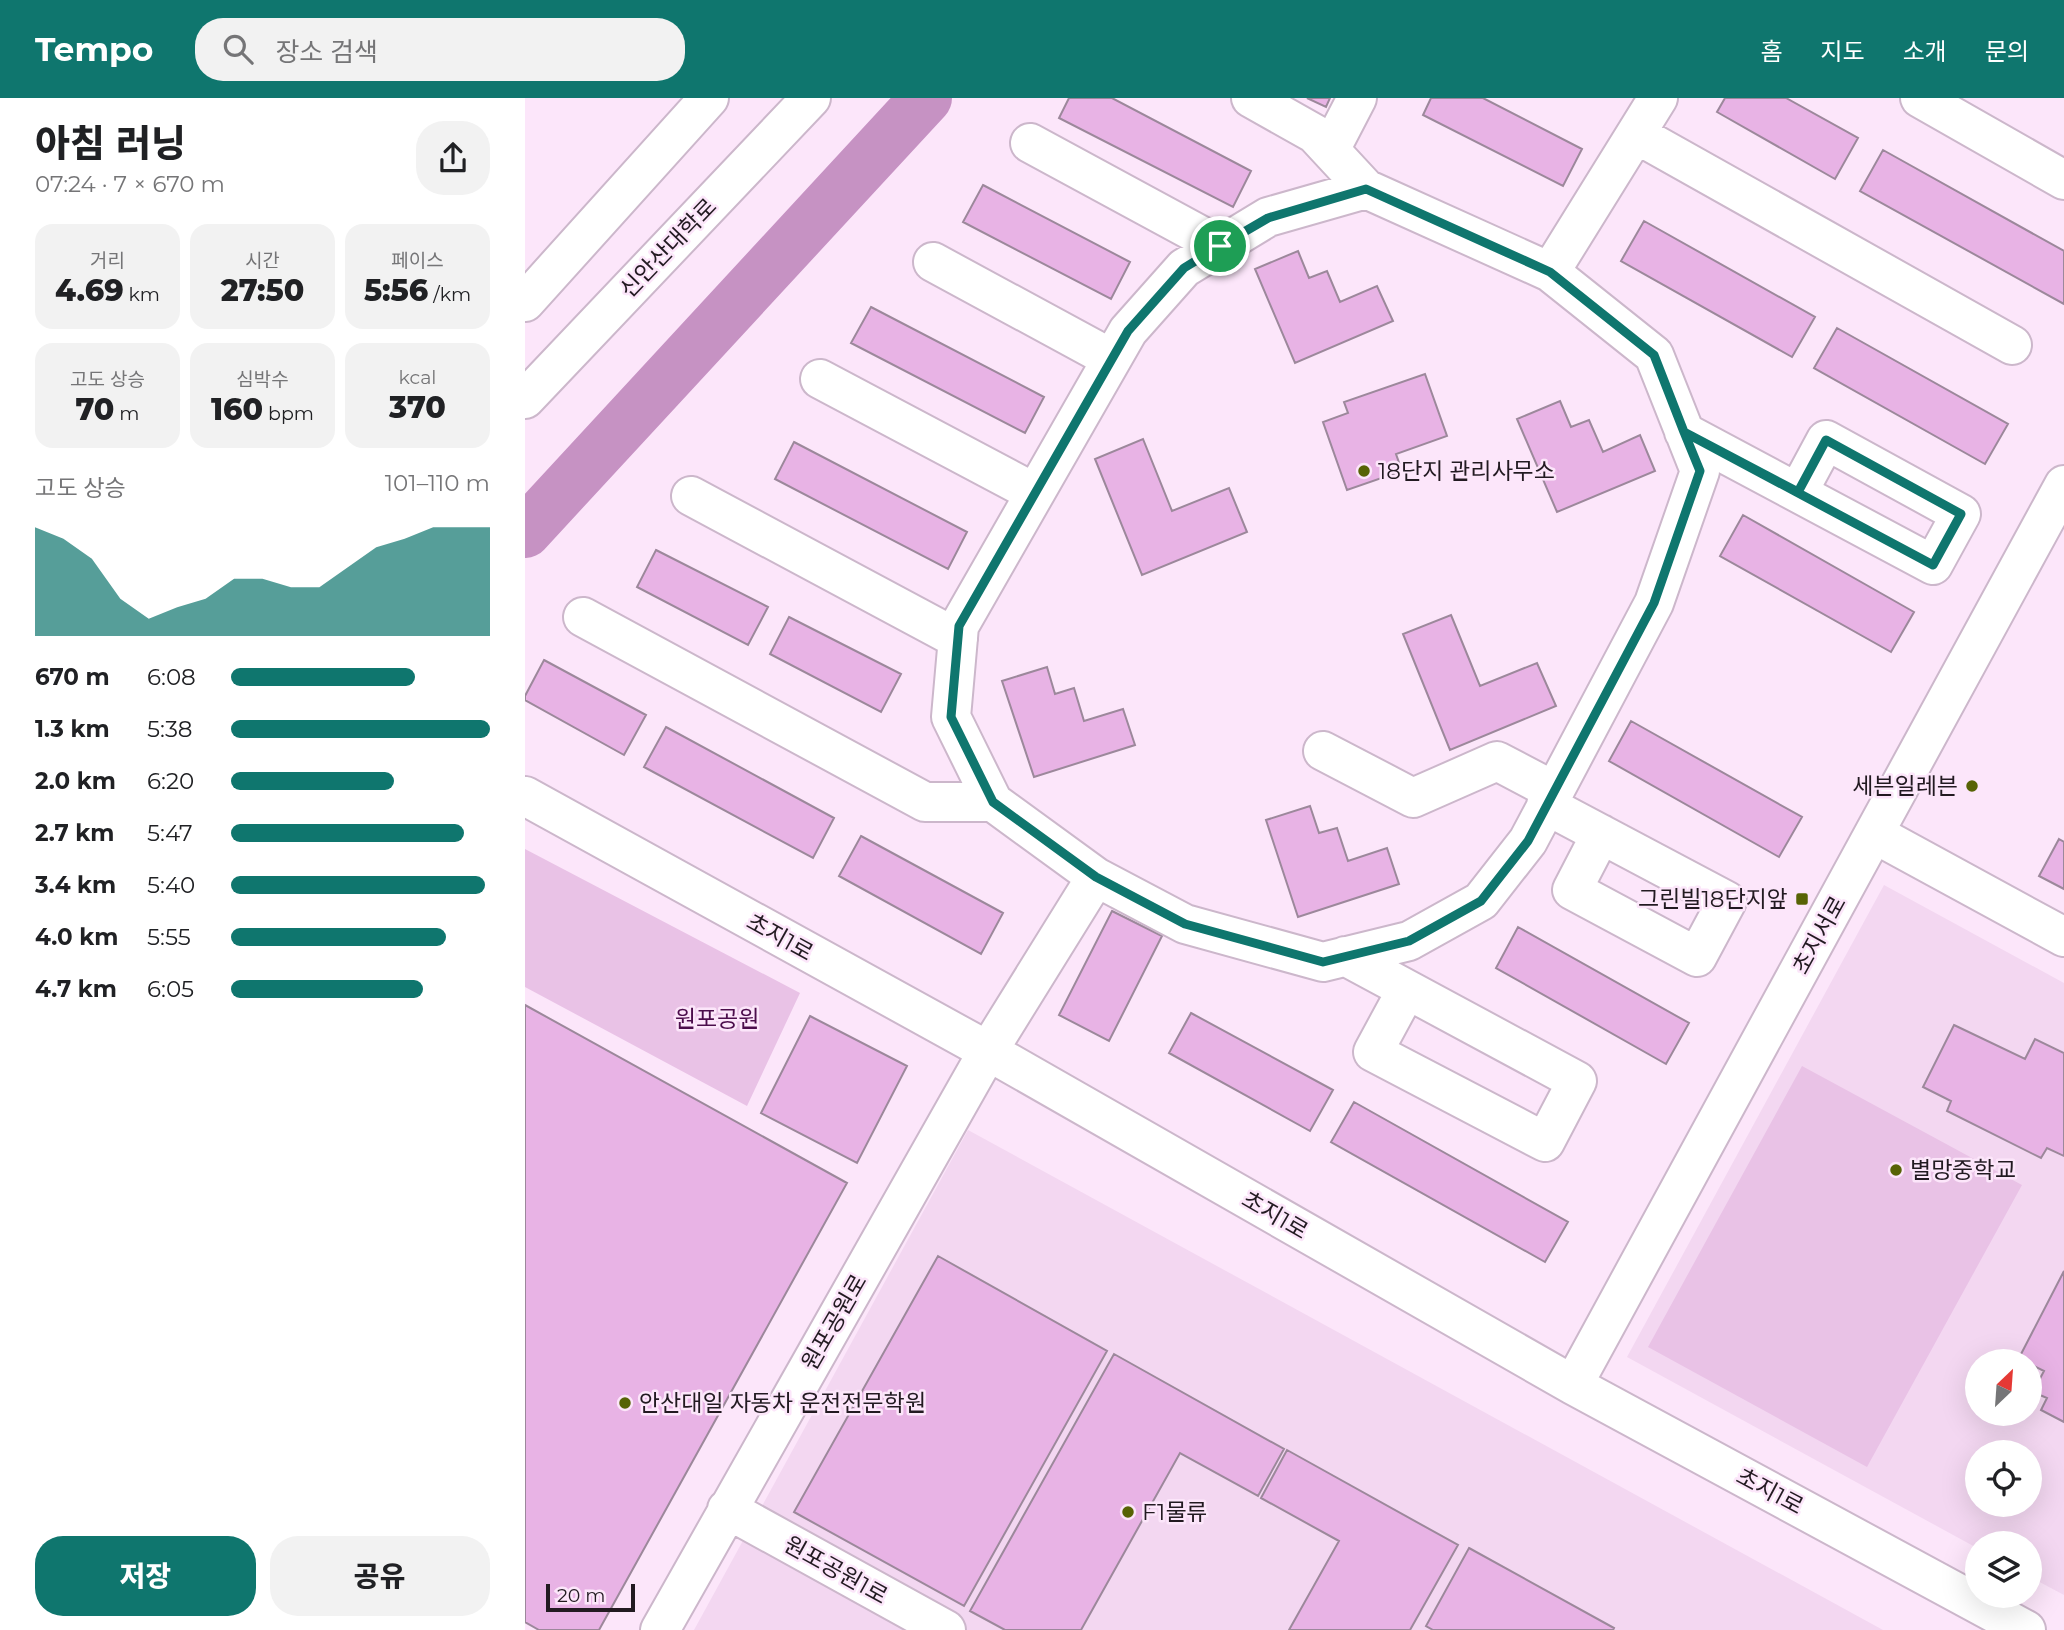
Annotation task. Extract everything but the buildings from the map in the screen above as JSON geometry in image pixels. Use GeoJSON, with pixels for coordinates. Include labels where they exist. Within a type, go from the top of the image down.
{"type":"FeatureCollection","features":[{"type":"Feature","properties":{"kind":"street"},"geometry":{"type":"LineString","coordinates":[[525,302],[709,98]]}},
{"type":"Feature","properties":{"kind":"street","name":"신안산대학로"},"geometry":{"type":"LineString","coordinates":[[525,399],[811,98]]}},
{"type":"Feature","properties":{"kind":"street"},"geometry":{"type":"LineString","coordinates":[[1251,98],[1315,134],[1366,189],[1550,272],[1654,355],[1700,471],[1654,603],[1528,841],[1481,901],[1409,941],[1323,962],[1185,924],[1096,877],[993,802],[951,717],[959,626],[1128,331],[1184,268],[1220,246],[1268,218],[1366,189]]}},
{"type":"Feature","properties":{"kind":"street"},"geometry":{"type":"LineString","coordinates":[[1330,150],[1357,98]]}},
{"type":"Feature","properties":{"kind":"street"},"geometry":{"type":"LineString","coordinates":[[1920,98],[2064,180]]}},
{"type":"Feature","properties":{"kind":"street"},"geometry":{"type":"LineString","coordinates":[[1550,272],[1643,110],[2012,345]]}},
{"type":"Feature","properties":{"kind":"street"},"geometry":{"type":"LineString","coordinates":[[1030,143],[1220,246]]}},
{"type":"Feature","properties":{"kind":"street"},"geometry":{"type":"LineString","coordinates":[[933,262],[1112,359]]}},
{"type":"Feature","properties":{"kind":"street"},"geometry":{"type":"LineString","coordinates":[[820,379],[1035,493]]}},
{"type":"Feature","properties":{"kind":"street"},"geometry":{"type":"LineString","coordinates":[[1684,432],[1798,492]]}},
{"type":"Feature","properties":{"kind":"street","name":"초지서로"},"geometry":{"type":"LineString","coordinates":[[1573,1385],[2064,485]]}},
{"type":"Feature","properties":{"kind":"street"},"geometry":{"type":"LineString","coordinates":[[691,496],[958,639]]}},
{"type":"Feature","properties":{"kind":"street"},"geometry":{"type":"LineString","coordinates":[[583,617],[925,802],[993,802]]}},
{"type":"Feature","properties":{"kind":"street"},"geometry":{"type":"LineString","coordinates":[[1323,751],[1413,798],[1497,761],[1601,834]]}},
{"type":"Feature","properties":{"kind":"street","name":"초지1로"},"geometry":{"type":"LineString","coordinates":[[525,796],[988,1051],[1573,1385],[2026,1630]]}},
{"type":"Feature","properties":{"kind":"street"},"geometry":{"type":"LineString","coordinates":[[1875,834],[2064,937]]}},
{"type":"Feature","properties":{"kind":"street","name":"원포공원로"},"geometry":{"type":"LineString","coordinates":[[660,1630],[988,1051],[1096,877]]}},
{"type":"Feature","properties":{"kind":"street"},"geometry":{"type":"LineString","coordinates":[[1345,956],[1577,1081],[1545,1142],[1373,1052],[1406,991]]}},
{"type":"Feature","properties":{"kind":"street","name":"원포공원1로"},"geometry":{"type":"LineString","coordinates":[[727,1509],[946,1630]]}},
{"type":"Feature","properties":{"kind":"shaded area","name":"별망중학교"},"geometry":{"type":"Polygon","coordinates":[[[1884,885],[2064,983],[2064,1595],[2042,1583],[2042,1531],[1965,1531],[1965,1541],[1627,1357],[1884,885]]]}},
{"type":"Feature","properties":{"kind":"shaded area"},"geometry":{"type":"Polygon","coordinates":[[[968,1130],[1883,1630],[694,1630],[968,1130]]]}},
{"type":"Feature","properties":{"kind":"green space","name":"원포공원"},"geometry":{"type":"Polygon","coordinates":[[[525,849],[800,993],[747,1106],[525,987],[525,849]]]}},
{"type":"Feature","properties":{"kind":"green space"},"geometry":{"type":"Polygon","coordinates":[[[1802,1066],[2022,1185],[1867,1467],[1648,1347],[1802,1066]]]}},
{"type":"Feature","properties":{"kind":"waterway"},"geometry":{"type":"LineString","coordinates":[[525,532],[926,98]]}},
{"type":"Feature","properties":{"kind":"place","name":"18단지 관리사무소"},"geometry":{"type":"Point","coordinates":[1364,471]}},
{"type":"Feature","properties":{"kind":"place","name":"세븐일레븐"},"geometry":{"type":"Point","coordinates":[1972,786]}},
{"type":"Feature","properties":{"kind":"place","name":"그린빌18단지앞"},"geometry":{"type":"Point","coordinates":[1802,899]}},
{"type":"Feature","properties":{"kind":"place","name":"별망중학교"},"geometry":{"type":"Point","coordinates":[1896,1170]}},
{"type":"Feature","properties":{"kind":"place","name":"안산대일 자동차 운전전문학원"},"geometry":{"type":"Point","coordinates":[625,1403]}},
{"type":"Feature","properties":{"kind":"place","name":"F1물류"},"geometry":{"type":"Point","coordinates":[1128,1512]}},
{"type":"Feature","properties":{"kind":"route"},"geometry":{"type":"LineString","coordinates":[[1220,246],[1184,268],[1128,331],[959,626],[951,717],[993,802],[1096,877],[1185,924],[1323,962],[1409,941],[1481,901],[1528,841],[1654,603],[1700,471],[1684,432],[1933,565],[1961,514],[1826,440],[1798,492],[1684,432],[1654,355],[1550,272],[1366,189],[1268,218],[1220,246]]}}]}
